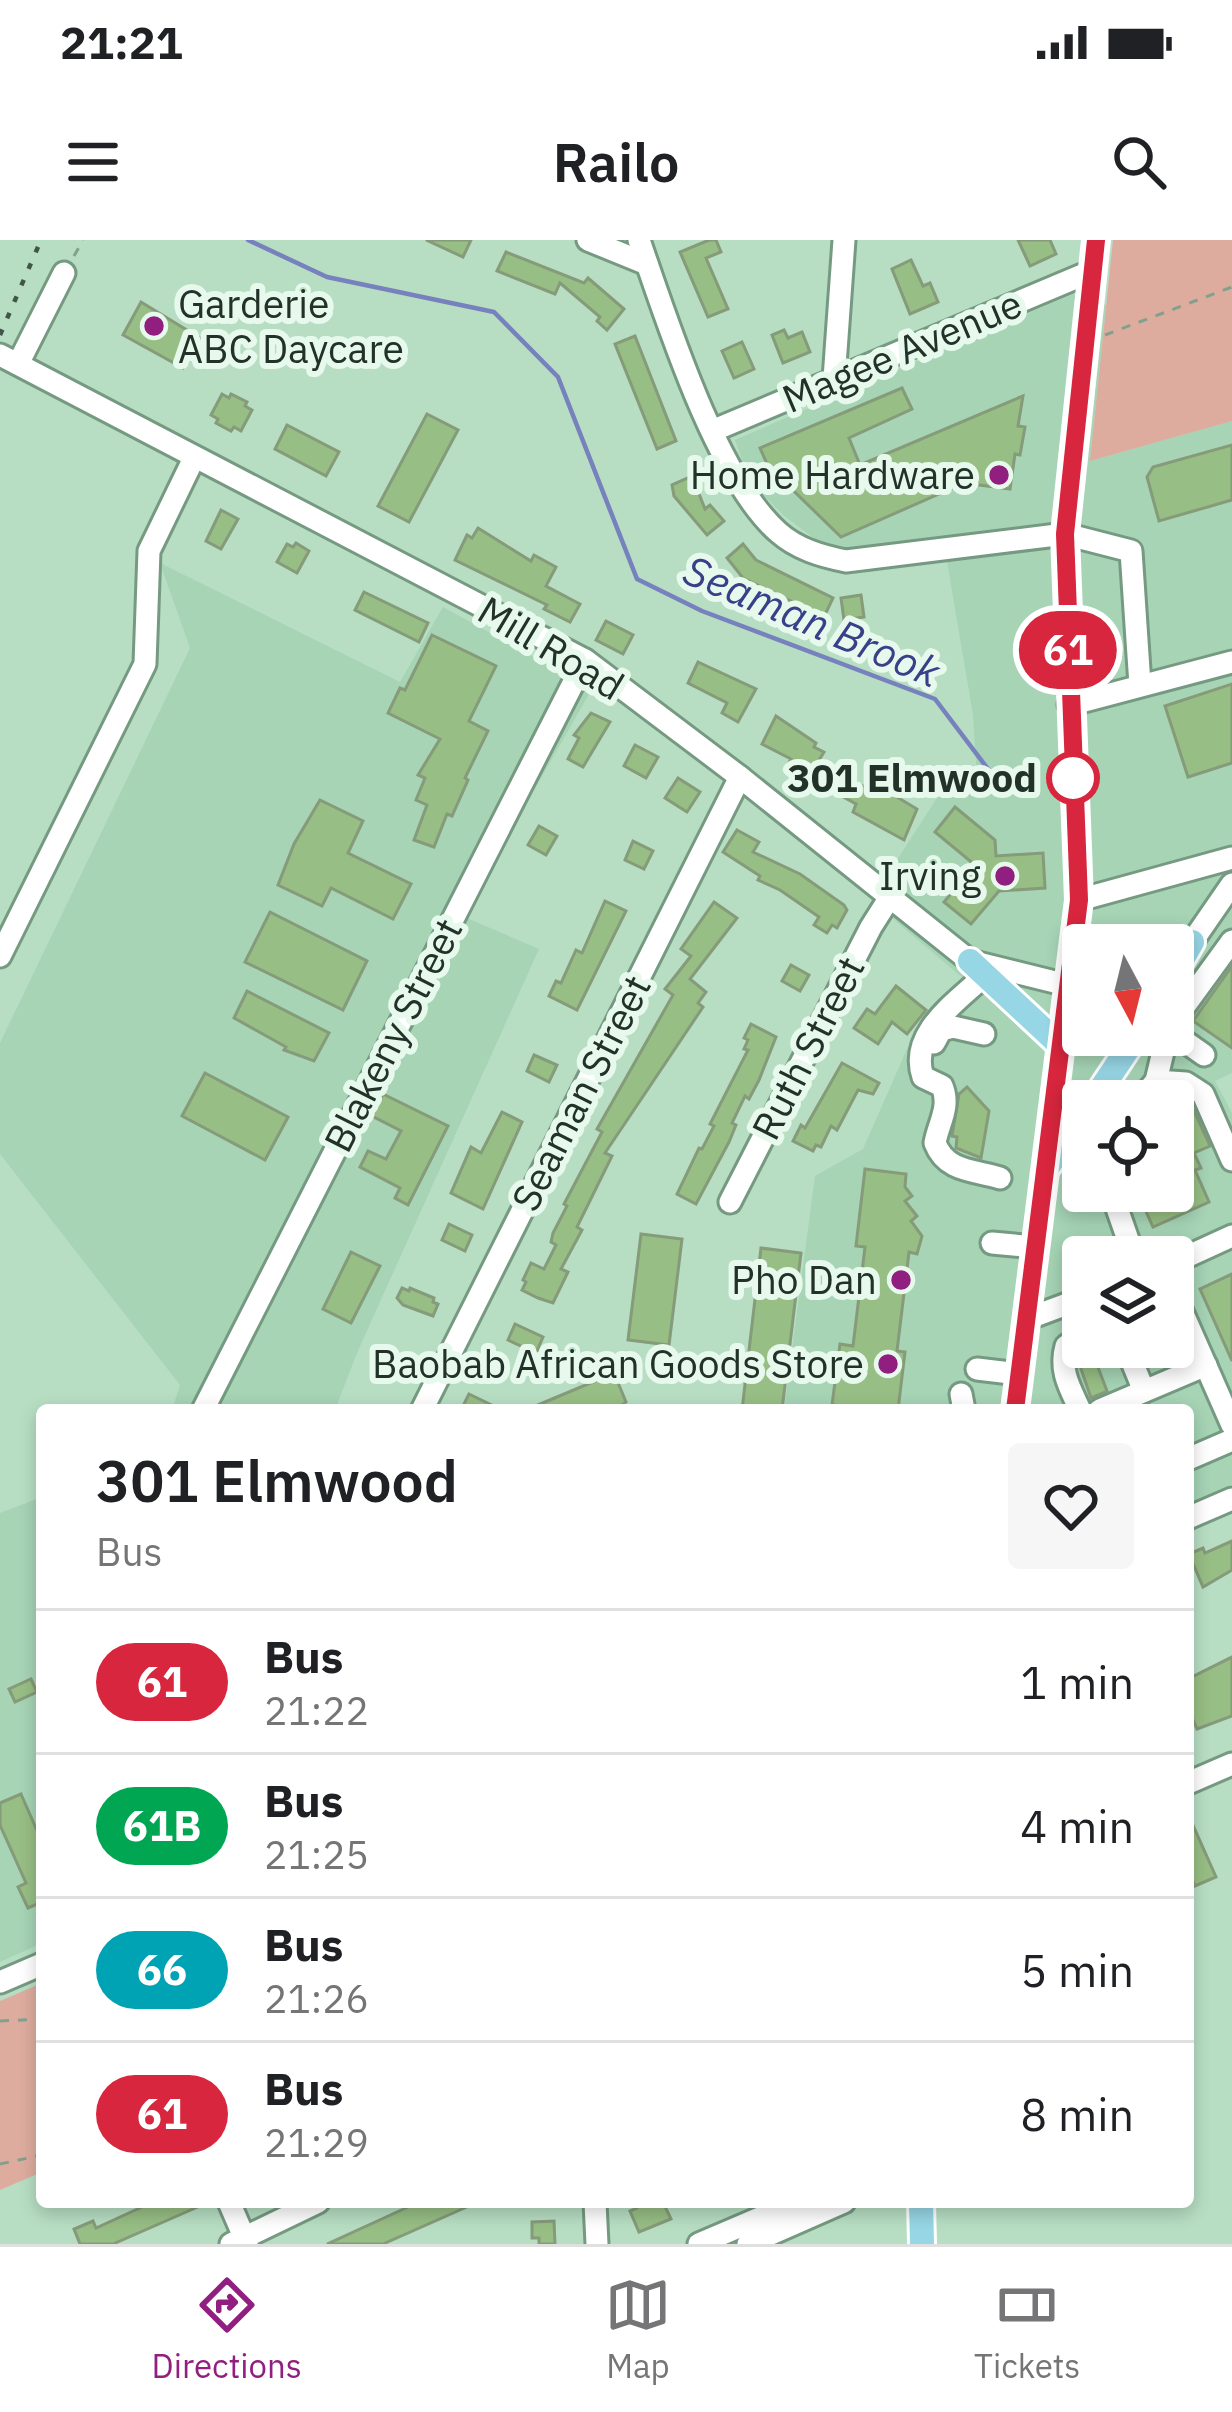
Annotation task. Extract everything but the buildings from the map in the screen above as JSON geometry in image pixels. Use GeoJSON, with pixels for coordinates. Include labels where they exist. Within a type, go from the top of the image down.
{"type":"FeatureCollection","features":[{"type":"Feature","properties":{"kind":"main road"},"geometry":{"type":"LineString","coordinates":[[1078,924],[1065,534],[1096,240]]}},
{"type":"Feature","properties":{"kind":"main road"},"geometry":{"type":"LineString","coordinates":[[977,968],[1060,1045]]}},
{"type":"Feature","properties":{"kind":"main road"},"geometry":{"type":"LineString","coordinates":[[1016,1404],[1062,1037]]}},
{"type":"Feature","properties":{"kind":"main road"},"geometry":{"type":"LineString","coordinates":[[1045,1172],[1062,1147]]}},
{"type":"Feature","properties":{"kind":"main road"},"geometry":{"type":"LineString","coordinates":[[921,2208],[922,2244]]}},
{"type":"Feature","properties":{"kind":"street"},"geometry":{"type":"LineString","coordinates":[[588,240],[647,264]]}},
{"type":"Feature","properties":{"kind":"street"},"geometry":{"type":"LineString","coordinates":[[639,240],[712,430],[744,495],[780,535],[817,555],[846,561],[1065,534],[1131,550],[1140,685]]}},
{"type":"Feature","properties":{"kind":"street"},"geometry":{"type":"LineString","coordinates":[[835,380],[844,240]]}},
{"type":"Feature","properties":{"kind":"street","name":"Magee Avenue"},"geometry":{"type":"LineString","coordinates":[[712,430],[1093,272]]}},
{"type":"Feature","properties":{"kind":"street"},"geometry":{"type":"LineString","coordinates":[[9,360],[64,273]]}},
{"type":"Feature","properties":{"kind":"street","name":"Mill Road"},"geometry":{"type":"LineString","coordinates":[[9,360],[585,660],[740,777],[977,968],[1062,982]]}},
{"type":"Feature","properties":{"kind":"street"},"geometry":{"type":"LineString","coordinates":[[0,956],[145,664],[149,551],[194,458]]}},
{"type":"Feature","properties":{"kind":"street","name":"Blakeny Street"},"geometry":{"type":"LineString","coordinates":[[206,1404],[585,660]]}},
{"type":"Feature","properties":{"kind":"street"},"geometry":{"type":"LineString","coordinates":[[1069,705],[1232,662]]}},
{"type":"Feature","properties":{"kind":"street","name":"Seaman Street"},"geometry":{"type":"LineString","coordinates":[[425,1404],[740,777]]}},
{"type":"Feature","properties":{"kind":"street"},"geometry":{"type":"LineString","coordinates":[[1079,900],[1232,858]]}},
{"type":"Feature","properties":{"kind":"street"},"geometry":{"type":"LineString","coordinates":[[1194,932],[1232,884]]}},
{"type":"Feature","properties":{"kind":"street","name":"Ruth Street"},"geometry":{"type":"LineString","coordinates":[[730,1202],[890,897]]}},
{"type":"Feature","properties":{"kind":"street"},"geometry":{"type":"LineString","coordinates":[[1194,993],[1232,941]]}},
{"type":"Feature","properties":{"kind":"street"},"geometry":{"type":"LineString","coordinates":[[977,968],[928,1033],[918,1064],[923,1077],[942,1086],[946,1096],[943,1125],[934,1143],[938,1154],[955,1168],[1000,1178]]}},
{"type":"Feature","properties":{"kind":"street"},"geometry":{"type":"LineString","coordinates":[[923,1077],[941,1030],[953,1027],[984,1034]]}},
{"type":"Feature","properties":{"kind":"street"},"geometry":{"type":"LineString","coordinates":[[1194,1048],[1204,1054]]}},
{"type":"Feature","properties":{"kind":"street"},"geometry":{"type":"LineString","coordinates":[[1194,1088],[1203,1094],[1232,1160]]}},
{"type":"Feature","properties":{"kind":"street"},"geometry":{"type":"LineString","coordinates":[[1194,1253],[1232,1236]]}},
{"type":"Feature","properties":{"kind":"street"},"geometry":{"type":"LineString","coordinates":[[992,1243],[1036,1247]]}},
{"type":"Feature","properties":{"kind":"street"},"geometry":{"type":"LineString","coordinates":[[1027,1319],[1062,1306]]}},
{"type":"Feature","properties":{"kind":"street"},"geometry":{"type":"LineString","coordinates":[[1194,1341],[1232,1425]]}},
{"type":"Feature","properties":{"kind":"street"},"geometry":{"type":"LineString","coordinates":[[1120,1404],[1206,1365]]}},
{"type":"Feature","properties":{"kind":"street"},"geometry":{"type":"LineString","coordinates":[[1063,1368],[1078,1404]]}},
{"type":"Feature","properties":{"kind":"street"},"geometry":{"type":"LineString","coordinates":[[1135,1368],[1144,1391]]}},
{"type":"Feature","properties":{"kind":"street"},"geometry":{"type":"LineString","coordinates":[[977,1370],[1019,1374]]}},
{"type":"Feature","properties":{"kind":"street"},"geometry":{"type":"LineString","coordinates":[[1194,1456],[1232,1440]]}},
{"type":"Feature","properties":{"kind":"street"},"geometry":{"type":"LineString","coordinates":[[1194,1515],[1232,1499]]}},
{"type":"Feature","properties":{"kind":"street"},"geometry":{"type":"LineString","coordinates":[[1194,1780],[1232,1764]]}},
{"type":"Feature","properties":{"kind":"street"},"geometry":{"type":"LineString","coordinates":[[0,1982],[36,1967]]}},
{"type":"Feature","properties":{"kind":"street"},"geometry":{"type":"LineString","coordinates":[[231,2208],[241,2242],[306,2208]]}},
{"type":"Feature","properties":{"kind":"street"},"geometry":{"type":"LineString","coordinates":[[595,2208],[596,2244]]}},
{"type":"Feature","properties":{"kind":"street"},"geometry":{"type":"LineString","coordinates":[[699,2244],[783,2208]]}},
{"type":"Feature","properties":{"kind":"street"},"geometry":{"type":"LineString","coordinates":[[748,2244],[830,2208]]}},
{"type":"Feature","properties":{"kind":"path"},"geometry":{"type":"LineString","coordinates":[[1085,343],[1232,287]]}},
{"type":"Feature","properties":{"kind":"path"},"geometry":{"type":"LineString","coordinates":[[0,2021],[36,2019]]}},
{"type":"Feature","properties":{"kind":"path"},"geometry":{"type":"LineString","coordinates":[[0,2164],[36,2156]]}},
{"type":"Feature","properties":{"kind":"shaded area"},"geometry":{"type":"Polygon","coordinates":[[[1113,240],[1232,240],[1232,421],[1090,461],[1113,240]]]}},
{"type":"Feature","properties":{"kind":"shaded area"},"geometry":{"type":"Polygon","coordinates":[[[1073,294],[1106,305],[1090,461],[1232,421],[1232,1073],[1215,1081],[1232,1113],[1232,1484],[1194,1500],[1194,1404],[785,1404],[815,1176],[863,1149],[911,1040],[965,980],[871,900],[946,784],[977,779],[973,715],[943,538],[856,551],[815,539],[749,480],[735,440],[1073,294]]]}},
{"type":"Feature","properties":{"kind":"shaded area"},"geometry":{"type":"Polygon","coordinates":[[[160,563],[400,682],[443,607],[592,689],[462,916],[539,949],[337,1404],[174,1404],[180,1385],[0,1154],[0,1043],[190,648],[160,563]]]}},
{"type":"Feature","properties":{"kind":"shaded area"},"geometry":{"type":"Polygon","coordinates":[[[36,1499],[36,1946],[0,1962],[0,1513],[36,1499]]]}},
{"type":"Feature","properties":{"kind":"shaded area"},"geometry":{"type":"Polygon","coordinates":[[[36,1986],[36,2175],[0,2190],[0,2001],[36,1986]]]}},
{"type":"Feature","properties":{"kind":"waterway","name":"Seaman Brook"},"geometry":{"type":"LineString","coordinates":[[248,240],[327,277],[494,312],[558,377],[637,579],[702,611],[935,699],[994,777]]}},
{"type":"Feature","properties":{"kind":"railway"},"geometry":{"type":"LineString","coordinates":[[0,335],[41,240]]}},
{"type":"Feature","properties":{"kind":"bus line","name":"61"},"geometry":{"type":"LineString","coordinates":[[1016,1404],[1079,900],[1065,534],[1096,240]]}},
{"type":"Feature","properties":{"kind":"place","name":"Garderie ABC Daycare"},"geometry":{"type":"Point","coordinates":[154,326]}},
{"type":"Feature","properties":{"kind":"place","name":"Home Hardware"},"geometry":{"type":"Point","coordinates":[999,475]}},
{"type":"Feature","properties":{"kind":"place","name":"301 Elmwood"},"geometry":{"type":"Point","coordinates":[1073,778]}},
{"type":"Feature","properties":{"kind":"place","name":"Irving"},"geometry":{"type":"Point","coordinates":[1005,876]}},
{"type":"Feature","properties":{"kind":"place","name":"Pho Dan"},"geometry":{"type":"Point","coordinates":[901,1280]}},
{"type":"Feature","properties":{"kind":"place","name":"Baobab African Goods Store"},"geometry":{"type":"Point","coordinates":[888,1364]}}]}
